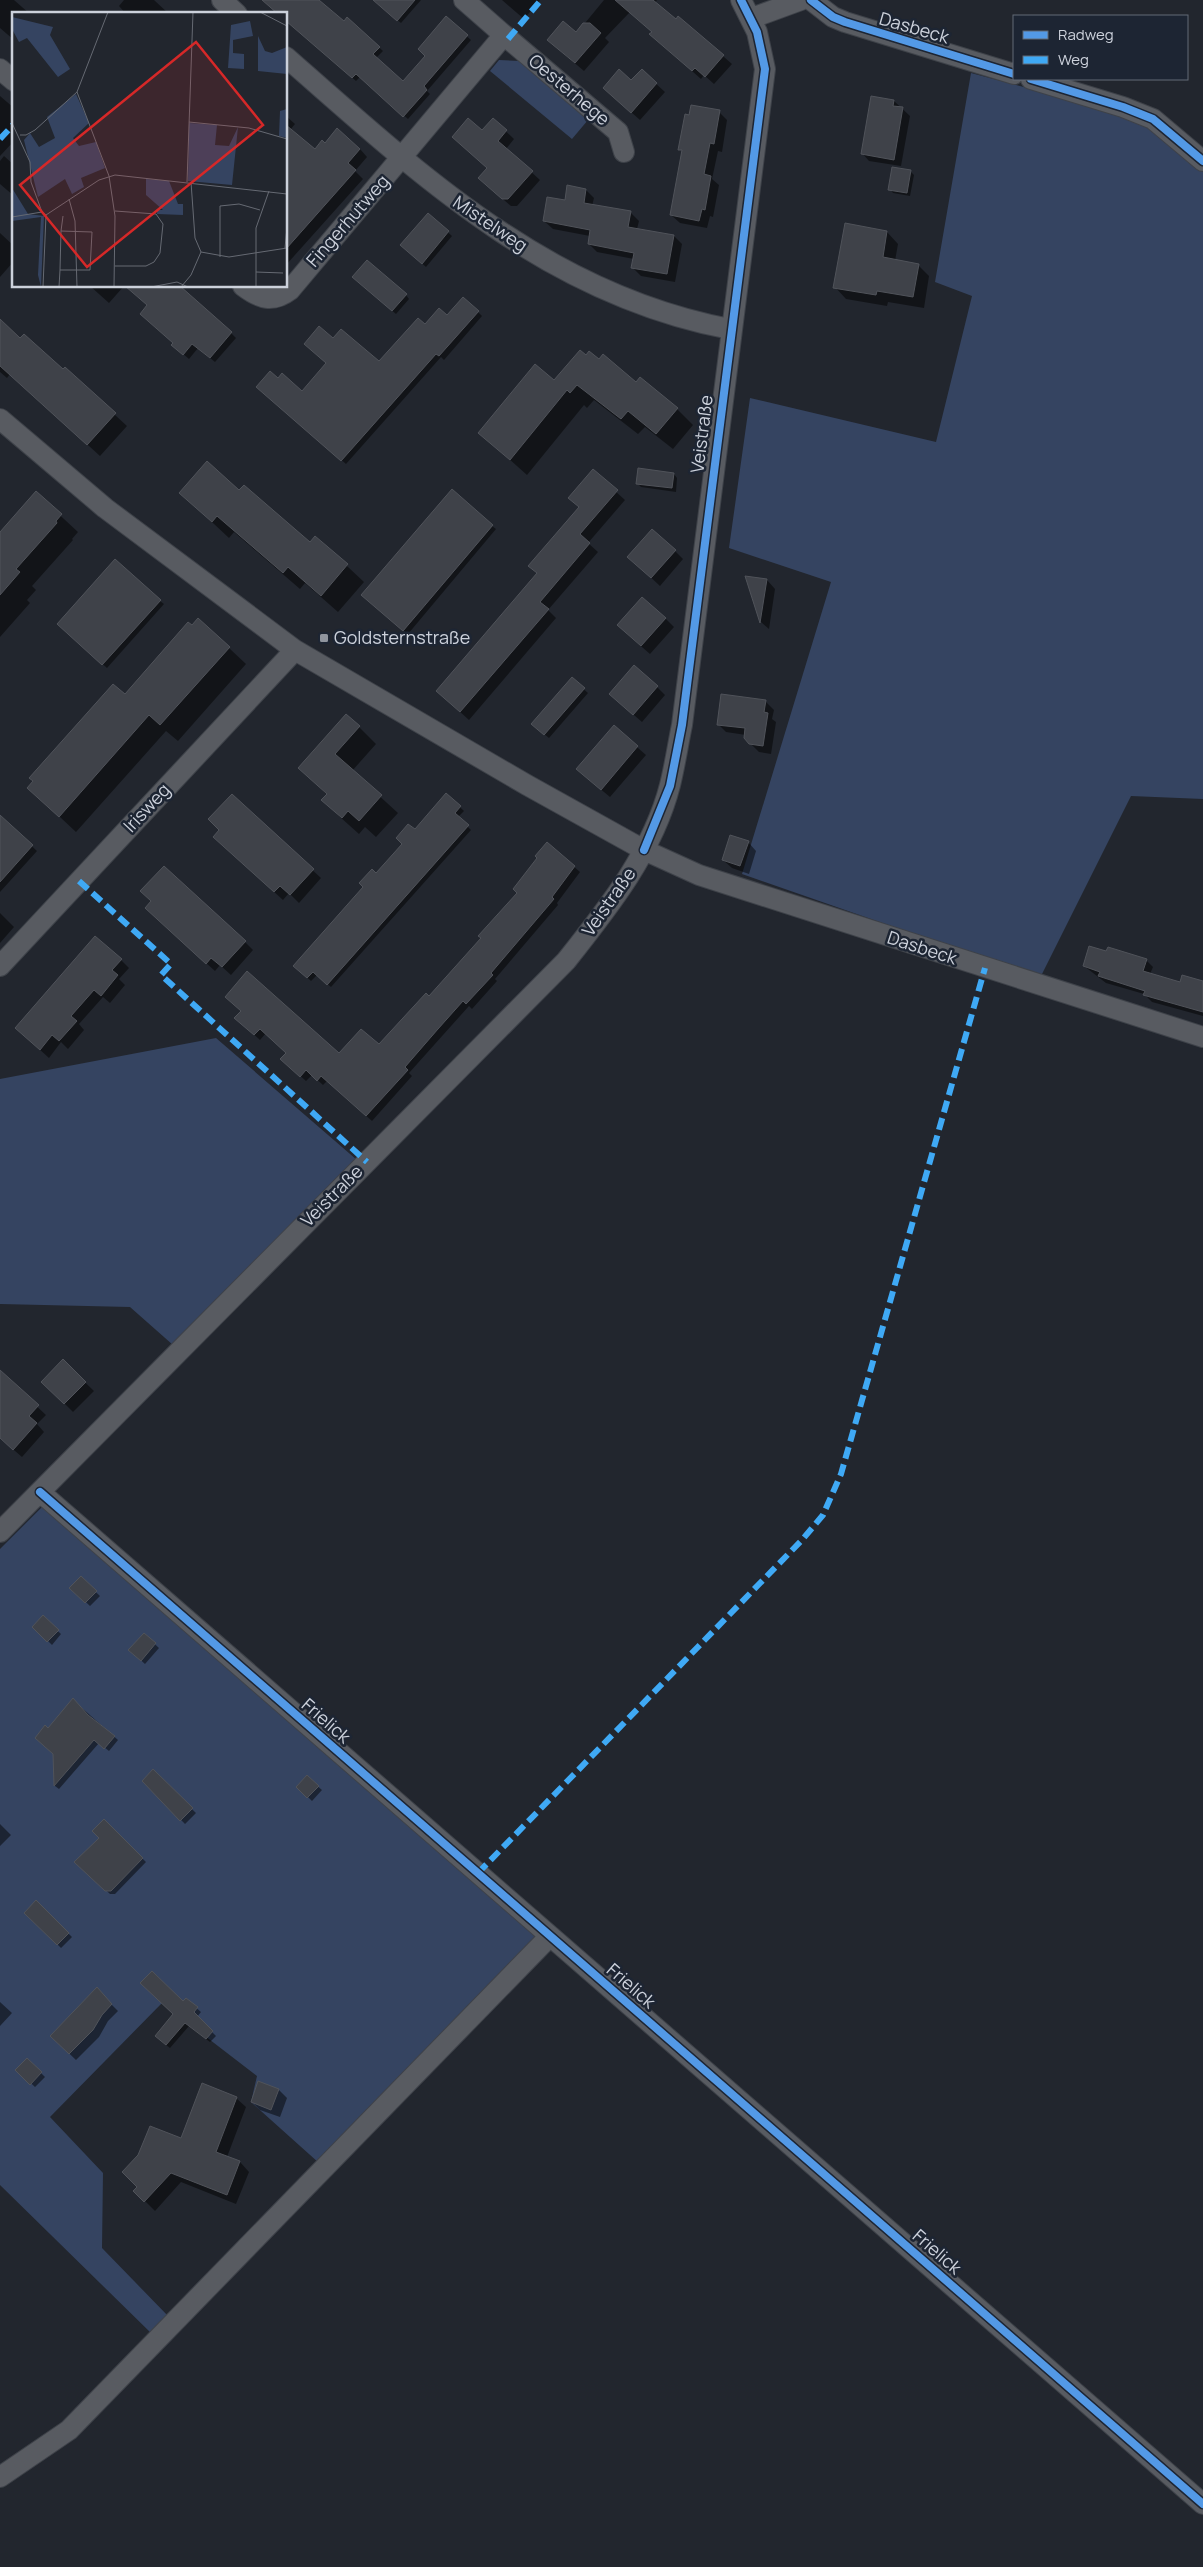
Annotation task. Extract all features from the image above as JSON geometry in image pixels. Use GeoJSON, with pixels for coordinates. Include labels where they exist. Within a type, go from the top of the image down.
{"type":"FeatureCollection","features":[{"type":"Feature","properties":{"kind":"street"},"geometry":{"type":"LineString","coordinates":[[222,0],[235,12]]}},
{"type":"Feature","properties":{"kind":"street","name":"Oesterhege"},"geometry":{"type":"LineString","coordinates":[[464,0],[618,132],[624,152]]}},
{"type":"Feature","properties":{"kind":"street","name":"Veistraße"},"geometry":{"type":"LineString","coordinates":[[3,1523],[40,1492],[566,961],[611,904],[644,850],[670,786],[682,725],[764,69],[762,51],[752,18],[741,0]]}},
{"type":"Feature","properties":{"kind":"street"},"geometry":{"type":"LineString","coordinates":[[752,18],[801,0]]}},
{"type":"Feature","properties":{"kind":"street","name":"Dasbeck"},"geometry":{"type":"LineString","coordinates":[[811,0],[833,17],[845,22],[1013,74]]}},
{"type":"Feature","properties":{"kind":"street"},"geometry":{"type":"LineString","coordinates":[[402,159],[504,36]]}},
{"type":"Feature","properties":{"kind":"street","name":"Mistelweg"},"geometry":{"type":"LineString","coordinates":[[288,59],[402,159],[487,224],[549,262],[584,280],[667,314],[730,329]]}},
{"type":"Feature","properties":{"kind":"street"},"geometry":{"type":"LineString","coordinates":[[0,69],[12,79]]}},
{"type":"Feature","properties":{"kind":"street"},"geometry":{"type":"LineString","coordinates":[[1034,80],[1123,107],[1153,119],[1203,161]]}},
{"type":"Feature","properties":{"kind":"street","name":"Fingerhutweg"},"geometry":{"type":"LineString","coordinates":[[246,288],[258,297],[268,299],[280,297],[290,290],[402,159]]}},
{"type":"Feature","properties":{"kind":"street"},"geometry":{"type":"LineString","coordinates":[[0,419],[105,508],[295,650],[527,785],[644,850]]}},
{"type":"Feature","properties":{"kind":"street","name":"Irisweg"},"geometry":{"type":"LineString","coordinates":[[0,966],[295,650]]}},
{"type":"Feature","properties":{"kind":"street","name":"Dasbeck"},"geometry":{"type":"LineString","coordinates":[[644,850],[698,876],[1203,1037]]}},
{"type":"Feature","properties":{"kind":"street","name":"Frielick"},"geometry":{"type":"LineString","coordinates":[[40,1492],[1203,2504]]}},
{"type":"Feature","properties":{"kind":"street"},"geometry":{"type":"LineString","coordinates":[[0,2477],[70,2430],[550,1936]]}},
{"type":"Feature","properties":{"kind":"shaded area"},"geometry":{"type":"Polygon","coordinates":[[[499,60],[520,61],[588,120],[572,139],[490,71],[499,60]]]}},
{"type":"Feature","properties":{"kind":"shaded area"},"geometry":{"type":"Polygon","coordinates":[[[971,73],[1118,112],[1166,135],[1203,170],[1203,799],[1131,796],[1040,978],[742,874],[831,582],[729,548],[750,398],[936,442],[972,296],[935,282],[971,73]]]}},
{"type":"Feature","properties":{"kind":"shaded area"},"geometry":{"type":"Polygon","coordinates":[[[216,1038],[357,1160],[173,1345],[130,1307],[0,1304],[0,1079],[216,1038]]]}},
{"type":"Feature","properties":{"kind":"shaded area"},"geometry":{"type":"Polygon","coordinates":[[[42,1507],[77,1534],[541,1935],[319,2163],[251,2102],[257,2076],[162,2003],[50,2117],[103,2173],[102,2248],[169,2317],[152,2334],[0,2185],[0,1549],[42,1507]]]}},
{"type":"Feature","properties":{"kind":"building"},"geometry":{"type":"Polygon","coordinates":[[[262,0],[319,0],[344,21],[347,17],[380,47],[373,54],[403,81],[425,56],[418,49],[446,16],[468,35],[424,86],[427,90],[403,117],[356,74],[352,78],[288,23],[288,12],[276,12],[262,0]]]}},
{"type":"Feature","properties":{"kind":"building"},"geometry":{"type":"Polygon","coordinates":[[[373,0],[415,0],[397,21],[373,0]]]}},
{"type":"Feature","properties":{"kind":"building"},"geometry":{"type":"Polygon","coordinates":[[[615,0],[653,0],[676,19],[678,16],[724,55],[705,77],[695,68],[692,71],[649,34],[652,32],[615,0]]]}},
{"type":"Feature","properties":{"kind":"building"},"geometry":{"type":"Polygon","coordinates":[[[563,21],[576,32],[583,23],[590,23],[601,33],[575,63],[547,40],[563,21]]]}},
{"type":"Feature","properties":{"kind":"building"},"geometry":{"type":"Polygon","coordinates":[[[619,69],[631,80],[642,69],[657,83],[631,113],[603,88],[619,69]]]}},
{"type":"Feature","properties":{"kind":"building"},"geometry":{"type":"Polygon","coordinates":[[[871,96],[894,100],[893,106],[903,107],[894,160],[861,154],[871,96]]]}},
{"type":"Feature","properties":{"kind":"building"},"geometry":{"type":"Polygon","coordinates":[[[691,105],[720,110],[714,144],[710,143],[704,174],[711,176],[705,210],[702,209],[699,221],[670,215],[682,150],[678,150],[685,114],[689,115],[691,105]]]}},
{"type":"Feature","properties":{"kind":"building"},"geometry":{"type":"Polygon","coordinates":[[[468,118],[482,130],[493,118],[507,130],[498,141],[533,171],[508,199],[502,199],[478,178],[487,168],[452,137],[468,118]]]}},
{"type":"Feature","properties":{"kind":"building"},"geometry":{"type":"Polygon","coordinates":[[[288,127],[315,149],[322,140],[325,143],[337,128],[360,149],[348,163],[356,170],[288,247],[288,127]]]}},
{"type":"Feature","properties":{"kind":"building"},"geometry":{"type":"Polygon","coordinates":[[[892,167],[911,170],[907,193],[888,190],[892,167]]]}},
{"type":"Feature","properties":{"kind":"building"},"geometry":{"type":"Polygon","coordinates":[[[567,185],[586,189],[584,203],[631,211],[628,227],[674,235],[667,274],[631,268],[634,253],[588,244],[590,230],[543,221],[547,197],[565,200],[567,185]]]}},
{"type":"Feature","properties":{"kind":"building"},"geometry":{"type":"Polygon","coordinates":[[[428,213],[449,231],[422,264],[400,245],[428,213]]]}},
{"type":"Feature","properties":{"kind":"building"},"geometry":{"type":"Polygon","coordinates":[[[845,223],[887,231],[883,257],[919,264],[913,297],[877,291],[876,295],[833,288],[845,223]]]}},
{"type":"Feature","properties":{"kind":"building"},"geometry":{"type":"Polygon","coordinates":[[[367,260],[407,294],[392,311],[352,277],[367,260]]]}},
{"type":"Feature","properties":{"kind":"building"},"geometry":{"type":"Polygon","coordinates":[[[127,288],[182,288],[232,332],[210,358],[192,344],[183,355],[171,345],[173,343],[140,314],[147,305],[127,288]]]}},
{"type":"Feature","properties":{"kind":"building"},"geometry":{"type":"Polygon","coordinates":[[[463,297],[479,311],[439,356],[436,354],[341,461],[256,387],[270,371],[278,378],[282,373],[302,391],[326,363],[304,344],[319,326],[333,338],[341,329],[379,361],[418,318],[425,324],[439,308],[447,315],[463,297]]]}},
{"type":"Feature","properties":{"kind":"building"},"geometry":{"type":"Polygon","coordinates":[[[0,319],[20,338],[24,334],[63,369],[65,367],[116,413],[87,445],[0,366],[0,319]]]}},
{"type":"Feature","properties":{"kind":"building"},"geometry":{"type":"Polygon","coordinates":[[[580,350],[586,355],[589,351],[599,359],[603,354],[636,382],[640,377],[678,408],[656,434],[628,411],[621,419],[577,385],[570,393],[567,390],[510,460],[478,433],[535,364],[554,380],[580,350]]]}},
{"type":"Feature","properties":{"kind":"building"},"geometry":{"type":"Polygon","coordinates":[[[207,461],[239,490],[244,485],[310,542],[315,536],[348,564],[321,596],[288,567],[283,573],[217,516],[212,522],[179,493],[207,461]]]}},
{"type":"Feature","properties":{"kind":"building"},"geometry":{"type":"Polygon","coordinates":[[[638,468],[674,473],[672,488],[636,484],[638,468]]]}},
{"type":"Feature","properties":{"kind":"building"},"geometry":{"type":"Polygon","coordinates":[[[593,469],[618,490],[580,534],[590,543],[540,602],[549,609],[460,712],[436,691],[537,573],[528,566],[579,507],[568,498],[593,469]]]}},
{"type":"Feature","properties":{"kind":"building"},"geometry":{"type":"Polygon","coordinates":[[[452,489],[493,525],[403,631],[361,595],[452,489]]]}},
{"type":"Feature","properties":{"kind":"building"},"geometry":{"type":"Polygon","coordinates":[[[36,491],[62,514],[56,521],[57,523],[16,569],[20,572],[0,595],[0,532],[36,491]]]}},
{"type":"Feature","properties":{"kind":"building"},"geometry":{"type":"Polygon","coordinates":[[[652,529],[676,550],[651,578],[627,557],[652,529]]]}},
{"type":"Feature","properties":{"kind":"building"},"geometry":{"type":"Polygon","coordinates":[[[115,559],[161,600],[102,665],[57,624],[115,559]]]}},
{"type":"Feature","properties":{"kind":"building"},"geometry":{"type":"Polygon","coordinates":[[[745,576],[767,579],[760,623],[745,576]]]}},
{"type":"Feature","properties":{"kind":"building"},"geometry":{"type":"Polygon","coordinates":[[[642,597],[666,618],[641,646],[617,625],[642,597]]]}},
{"type":"Feature","properties":{"kind":"building"},"geometry":{"type":"Polygon","coordinates":[[[198,618],[230,647],[160,725],[149,715],[59,817],[27,788],[33,781],[29,778],[113,684],[125,694],[188,622],[192,625],[198,618]]]}},
{"type":"Feature","properties":{"kind":"building"},"geometry":{"type":"Polygon","coordinates":[[[634,665],[658,686],[633,715],[609,694],[634,665]]]}},
{"type":"Feature","properties":{"kind":"building"},"geometry":{"type":"Polygon","coordinates":[[[572,677],[585,688],[544,735],[531,724],[572,677]]]}},
{"type":"Feature","properties":{"kind":"building"},"geometry":{"type":"Polygon","coordinates":[[[721,694],[766,700],[764,712],[768,713],[763,746],[749,744],[744,738],[745,728],[717,725],[721,694]]]}},
{"type":"Feature","properties":{"kind":"building"},"geometry":{"type":"Polygon","coordinates":[[[346,714],[360,726],[335,754],[382,795],[359,821],[348,811],[342,818],[321,800],[327,794],[298,768],[346,714]]]}},
{"type":"Feature","properties":{"kind":"building"},"geometry":{"type":"Polygon","coordinates":[[[614,725],[638,746],[601,790],[576,769],[614,725]]]}},
{"type":"Feature","properties":{"kind":"building"},"geometry":{"type":"Polygon","coordinates":[[[446,793],[461,806],[455,813],[469,825],[327,985],[313,972],[307,978],[293,966],[363,887],[359,883],[372,869],[376,873],[402,844],[396,838],[408,824],[415,829],[446,793]]]}},
{"type":"Feature","properties":{"kind":"building"},"geometry":{"type":"Polygon","coordinates":[[[232,794],[314,869],[290,895],[280,886],[274,892],[213,837],[219,830],[208,819],[232,794]]]}},
{"type":"Feature","properties":{"kind":"building"},"geometry":{"type":"Polygon","coordinates":[[[0,815],[33,845],[0,882],[0,815]]]}},
{"type":"Feature","properties":{"kind":"building"},"geometry":{"type":"Polygon","coordinates":[[[730,835],[749,841],[740,866],[722,860],[730,835]]]}},
{"type":"Feature","properties":{"kind":"building"},"geometry":{"type":"Polygon","coordinates":[[[547,842],[575,866],[552,897],[554,899],[491,973],[493,975],[466,1004],[463,1001],[405,1067],[408,1070],[366,1116],[321,1076],[317,1081],[306,1070],[300,1077],[280,1059],[286,1053],[260,1029],[254,1035],[234,1018],[241,1011],[225,997],[247,971],[339,1053],[361,1029],[379,1044],[426,993],[429,996],[481,938],[478,936],[517,893],[513,889],[537,858],[535,856],[547,842]]]}},
{"type":"Feature","properties":{"kind":"building"},"geometry":{"type":"Polygon","coordinates":[[[164,866],[246,941],[222,967],[211,958],[206,964],[145,908],[151,901],[140,891],[164,866]]]}},
{"type":"Feature","properties":{"kind":"building"},"geometry":{"type":"Polygon","coordinates":[[[95,936],[122,959],[112,970],[118,975],[101,996],[94,990],[71,1016],[77,1021],[59,1041],[52,1035],[40,1050],[15,1028],[95,936]]]}},
{"type":"Feature","properties":{"kind":"building"},"geometry":{"type":"Polygon","coordinates":[[[1089,946],[1106,951],[1108,947],[1147,959],[1143,971],[1180,982],[1182,975],[1203,981],[1203,1012],[1143,995],[1145,991],[1098,976],[1100,972],[1083,966],[1089,946]]]}},
{"type":"Feature","properties":{"kind":"building"},"geometry":{"type":"Polygon","coordinates":[[[63,1359],[86,1382],[64,1404],[41,1382],[63,1359]]]}},
{"type":"Feature","properties":{"kind":"building"},"geometry":{"type":"Polygon","coordinates":[[[0,1370],[39,1405],[29,1416],[37,1423],[13,1450],[0,1438],[0,1370]]]}},
{"type":"Feature","properties":{"kind":"building"},"geometry":{"type":"Polygon","coordinates":[[[81,1576],[97,1591],[85,1603],[69,1588],[81,1576]]]}},
{"type":"Feature","properties":{"kind":"building"},"geometry":{"type":"Polygon","coordinates":[[[43,1615],[59,1630],[47,1642],[32,1627],[43,1615]]]}},
{"type":"Feature","properties":{"kind":"building"},"geometry":{"type":"Polygon","coordinates":[[[144,1633],[156,1643],[141,1661],[128,1650],[144,1633]]]}},
{"type":"Feature","properties":{"kind":"building"},"geometry":{"type":"Polygon","coordinates":[[[73,1698],[88,1715],[115,1736],[104,1749],[94,1740],[54,1786],[53,1754],[35,1738],[45,1725],[48,1728],[73,1698]]]}},
{"type":"Feature","properties":{"kind":"building"},"geometry":{"type":"Polygon","coordinates":[[[153,1769],[193,1808],[180,1821],[142,1781],[153,1769]]]}},
{"type":"Feature","properties":{"kind":"building"},"geometry":{"type":"Polygon","coordinates":[[[307,1775],[319,1786],[307,1798],[296,1787],[307,1775]]]}},
{"type":"Feature","properties":{"kind":"building"},"geometry":{"type":"Polygon","coordinates":[[[104,1819],[143,1858],[111,1891],[105,1891],[74,1862],[99,1838],[92,1831],[104,1819]]]}},
{"type":"Feature","properties":{"kind":"building"},"geometry":{"type":"Polygon","coordinates":[[[36,1900],[69,1933],[57,1945],[24,1913],[36,1900]]]}},
{"type":"Feature","properties":{"kind":"building"},"geometry":{"type":"Polygon","coordinates":[[[152,1971],[183,2001],[186,1998],[198,2007],[194,2012],[213,2031],[206,2039],[185,2023],[166,2045],[155,2036],[173,2014],[140,1983],[152,1971]]]}},
{"type":"Feature","properties":{"kind":"building"},"geometry":{"type":"Polygon","coordinates":[[[97,1987],[112,2004],[102,2015],[93,2030],[69,2054],[50,2036],[97,1987]]]}},
{"type":"Feature","properties":{"kind":"building"},"geometry":{"type":"Polygon","coordinates":[[[27,2058],[42,2072],[30,2085],[15,2070],[27,2058]]]}},
{"type":"Feature","properties":{"kind":"building"},"geometry":{"type":"Polygon","coordinates":[[[258,2081],[279,2089],[271,2110],[251,2102],[258,2081]]]}},
{"type":"Feature","properties":{"kind":"building"},"geometry":{"type":"Polygon","coordinates":[[[202,2083],[237,2097],[216,2152],[240,2161],[227,2195],[171,2173],[144,2202],[133,2191],[137,2187],[122,2172],[138,2155],[150,2126],[181,2138],[202,2083]]]}},
{"type":"Feature","properties":{"kind":"marked path"},"geometry":{"type":"LineString","coordinates":[[508,39],[541,0]]}},
{"type":"Feature","properties":{"kind":"marked path"},"geometry":{"type":"LineString","coordinates":[[0,139],[12,126]]}},
{"type":"Feature","properties":{"kind":"marked path"},"geometry":{"type":"LineString","coordinates":[[79,881],[171,964],[161,975],[367,1162]]}},
{"type":"Feature","properties":{"kind":"marked path"},"geometry":{"type":"LineString","coordinates":[[478,1873],[802,1540],[823,1515],[841,1474],[985,968]]}},
{"type":"Feature","properties":{"kind":"cycle path"},"geometry":{"type":"LineString","coordinates":[[644,850],[670,786],[682,725],[765,69],[757,32],[741,0]]}},
{"type":"Feature","properties":{"kind":"cycle path"},"geometry":{"type":"LineString","coordinates":[[811,0],[833,17],[845,22],[1013,74]]}},
{"type":"Feature","properties":{"kind":"cycle path"},"geometry":{"type":"LineString","coordinates":[[1034,80],[1123,107],[1153,119],[1203,161]]}},
{"type":"Feature","properties":{"kind":"cycle path"},"geometry":{"type":"LineString","coordinates":[[40,1492],[1203,2504]]}},
{"type":"Feature","properties":{"kind":"place","name":"Goldsternstraße"},"geometry":{"type":"Point","coordinates":[324,638]}}]}
